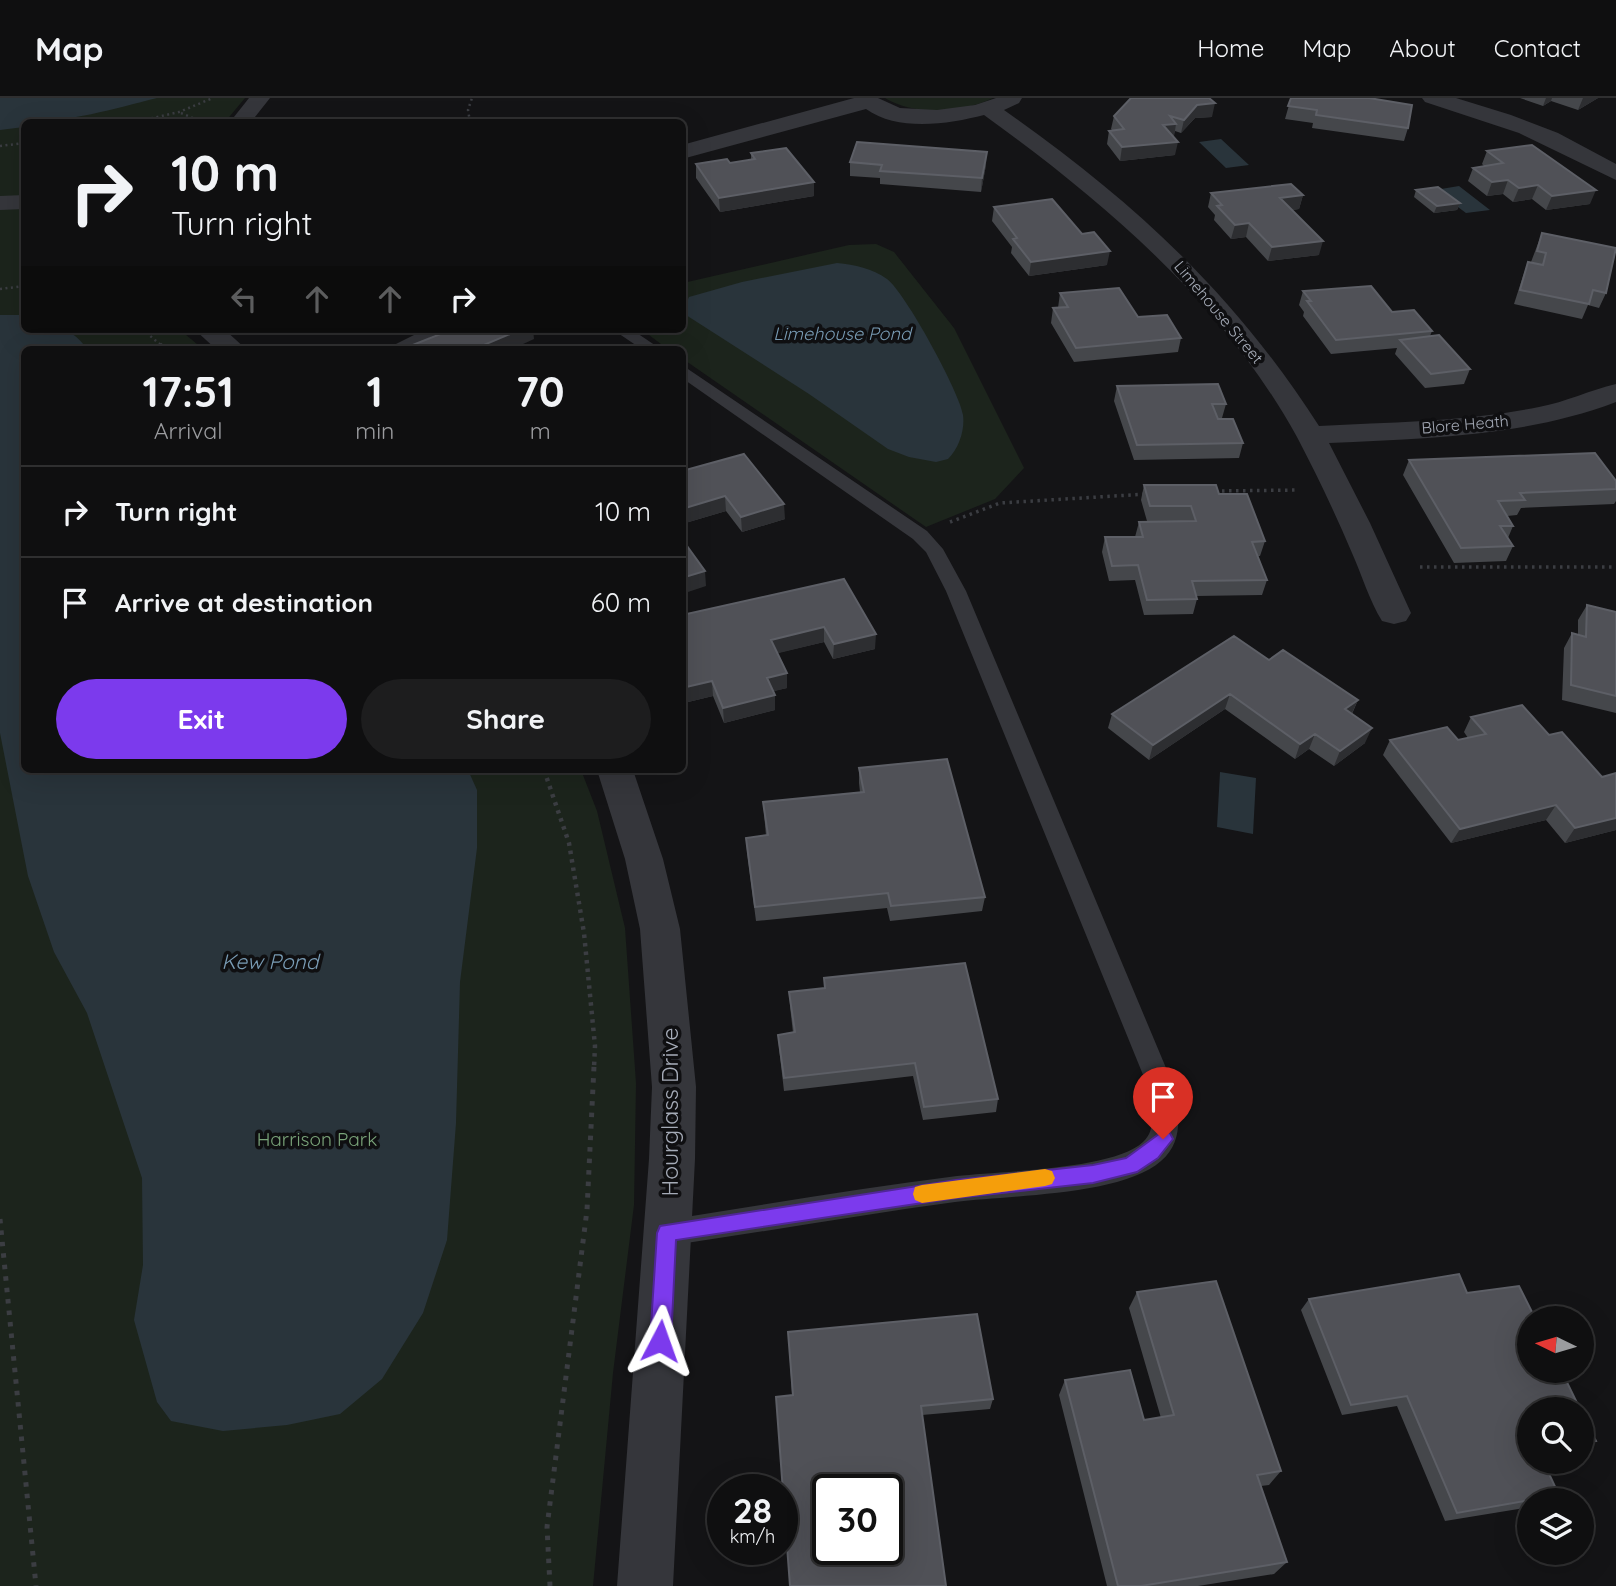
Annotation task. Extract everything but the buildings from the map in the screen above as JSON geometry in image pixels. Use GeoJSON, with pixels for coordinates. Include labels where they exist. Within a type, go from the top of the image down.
{"type":"FeatureCollection","features":[{"type":"Feature","properties":{"kind":"street"},"geometry":{"type":"LineString","coordinates":[[242,119],[260,98]]}},
{"type":"Feature","properties":{"kind":"street"},"geometry":{"type":"LineString","coordinates":[[1432,98],[1492,115],[1548,136],[1616,173]]}},
{"type":"Feature","properties":{"kind":"street"},"geometry":{"type":"LineString","coordinates":[[686,151],[866,100],[898,113],[925,116],[959,115],[1001,104]]}},
{"type":"Feature","properties":{"kind":"street","name":"Limehouse Street"},"geometry":{"type":"LineString","coordinates":[[1001,104],[1157,241],[1242,335],[1310,435],[1356,526],[1394,613]]}},
{"type":"Feature","properties":{"kind":"street"},"geometry":{"type":"LineString","coordinates":[[0,203],[21,202]]}},
{"type":"Feature","properties":{"kind":"street"},"geometry":{"type":"LineString","coordinates":[[211,333],[229,346]]}},
{"type":"Feature","properties":{"kind":"street","name":"Blore Heath"},"geometry":{"type":"LineString","coordinates":[[1310,435],[1504,422],[1546,415],[1616,393]]}},
{"type":"Feature","properties":{"kind":"street","name":"Hourglass Drive"},"geometry":{"type":"LineString","coordinates":[[616,773],[644,859],[661,943],[674,1087],[645,1586]]}},
{"type":"Feature","properties":{"kind":"lane"},"geometry":{"type":"LineString","coordinates":[[401,346],[430,333]]}},
{"type":"Feature","properties":{"kind":"lane"},"geometry":{"type":"LineString","coordinates":[[626,333],[648,346]]}},
{"type":"Feature","properties":{"kind":"lane"},"geometry":{"type":"LineString","coordinates":[[667,1233],[956,1189],[1093,1174],[1130,1166],[1152,1152],[1163,1139],[1166,1112],[1161,1087],[956,591],[934,549],[920,535],[686,373]]}},
{"type":"Feature","properties":{"kind":"path"},"geometry":{"type":"LineString","coordinates":[[148,119],[179,112],[214,98]]}},
{"type":"Feature","properties":{"kind":"path"},"geometry":{"type":"LineString","coordinates":[[470,119],[468,110],[472,98]]}},
{"type":"Feature","properties":{"kind":"path"},"geometry":{"type":"LineString","coordinates":[[179,112],[195,119]]}},
{"type":"Feature","properties":{"kind":"path"},"geometry":{"type":"LineString","coordinates":[[0,146],[21,143]]}},
{"type":"Feature","properties":{"kind":"path"},"geometry":{"type":"LineString","coordinates":[[0,289],[21,286]]}},
{"type":"Feature","properties":{"kind":"path"},"geometry":{"type":"LineString","coordinates":[[147,333],[162,346]]}},
{"type":"Feature","properties":{"kind":"path"},"geometry":{"type":"LineString","coordinates":[[1212,492],[1303,490]]}},
{"type":"Feature","properties":{"kind":"path"},"geometry":{"type":"LineString","coordinates":[[920,535],[1000,503],[1155,494]]}},
{"type":"Feature","properties":{"kind":"path"},"geometry":{"type":"LineString","coordinates":[[1420,567],[1616,567]]}},
{"type":"Feature","properties":{"kind":"path"},"geometry":{"type":"LineString","coordinates":[[545,773],[569,843],[584,933],[594,1046],[587,1210],[547,1527],[550,1586]]}},
{"type":"Feature","properties":{"kind":"path"},"geometry":{"type":"LineString","coordinates":[[0,1219],[36,1586]]}},
{"type":"Feature","properties":{"kind":"green space","name":"Harrison Park"},"geometry":{"type":"Polygon","coordinates":[[[0,98],[245,98],[228,119],[21,119],[21,333],[184,333],[199,346],[21,346],[21,773],[582,773],[597,811],[625,928],[636,1083],[634,1205],[613,1373],[593,1586],[0,1586],[0,98]]]}},
{"type":"Feature","properties":{"kind":"green space"},"geometry":{"type":"Polygon","coordinates":[[[885,98],[993,98],[968,107],[924,110],[897,104],[885,98]]]}},
{"type":"Feature","properties":{"kind":"green space"},"geometry":{"type":"Polygon","coordinates":[[[876,244],[894,252],[954,328],[1024,468],[995,499],[926,527],[686,361],[686,346],[664,346],[646,333],[686,333],[686,282],[849,245],[876,244]]]}},
{"type":"Feature","properties":{"kind":"water"},"geometry":{"type":"Polygon","coordinates":[[[0,98],[157,98],[75,117],[21,119],[21,127],[0,130],[0,98]]]}},
{"type":"Feature","properties":{"kind":"water"},"geometry":{"type":"Polygon","coordinates":[[[1221,139],[1249,165],[1226,168],[1199,142],[1221,139]]]}},
{"type":"Feature","properties":{"kind":"water"},"geometry":{"type":"Polygon","coordinates":[[[1459,186],[1490,210],[1466,213],[1435,190],[1459,186]]]}},
{"type":"Feature","properties":{"kind":"water","name":"Limehouse Pond"},"geometry":{"type":"Polygon","coordinates":[[[837,263],[863,268],[887,279],[906,303],[931,344],[960,403],[963,427],[955,450],[948,459],[936,462],[909,457],[888,449],[809,394],[686,315],[689,297],[742,282],[837,263]]]}},
{"type":"Feature","properties":{"kind":"water","name":"Kew Pond"},"geometry":{"type":"Polygon","coordinates":[[[0,315],[21,315],[21,333],[70,333],[85,346],[21,346],[21,773],[469,773],[477,790],[477,848],[460,982],[456,1123],[447,1240],[423,1313],[382,1379],[340,1414],[287,1425],[223,1431],[171,1421],[157,1402],[134,1320],[143,1265],[142,1178],[87,1013],[54,952],[28,876],[0,733],[0,315]]]}},
{"type":"Feature","properties":{"kind":"water"},"geometry":{"type":"Polygon","coordinates":[[[1220,772],[1256,778],[1253,834],[1217,827],[1220,772]]]}},
{"type":"Feature","properties":{"kind":"slow traffic"},"geometry":{"type":"LineString","coordinates":[[922,1194],[1045,1178]]}},
{"type":"Feature","properties":{"kind":"route"},"geometry":{"type":"LineString","coordinates":[[660,1341],[667,1233],[956,1189],[1036,1178],[1093,1174],[1130,1166],[1152,1152],[1163,1139]]}}]}
